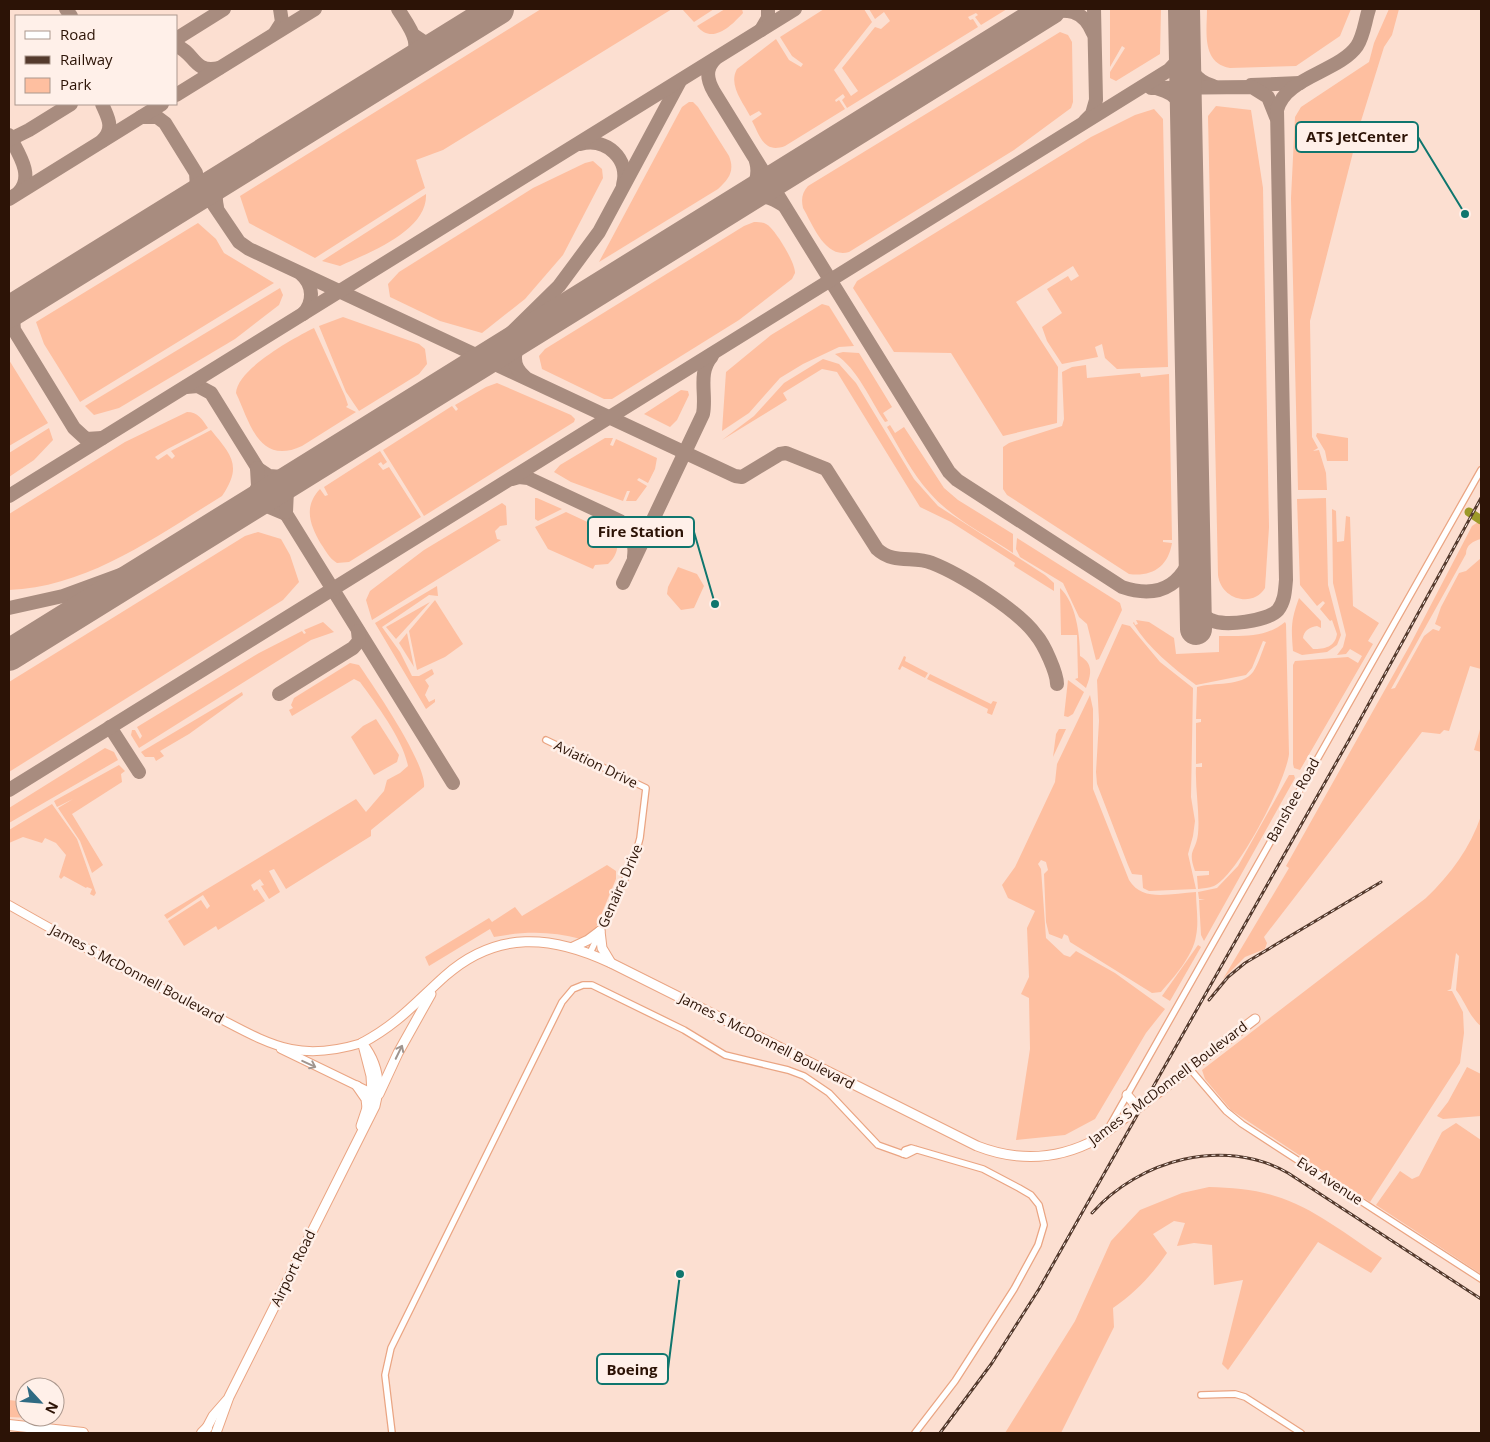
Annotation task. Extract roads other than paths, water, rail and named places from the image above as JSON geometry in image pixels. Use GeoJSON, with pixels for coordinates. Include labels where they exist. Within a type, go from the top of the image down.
{"type":"FeatureCollection","features":[{"type":"Feature","properties":{"kind":"highway"},"geometry":{"type":"LineString","coordinates":[[9,1425],[83,1433]]}},
{"type":"Feature","properties":{"kind":"main road"},"geometry":{"type":"LineString","coordinates":[[573,947],[588,940],[600,930]]}},
{"type":"Feature","properties":{"kind":"main road"},"geometry":{"type":"LineString","coordinates":[[600,930],[602,948],[611,963]]}},
{"type":"Feature","properties":{"kind":"main road","name":"James S McDonnell Boulevard"},"geometry":{"type":"LineString","coordinates":[[362,1043],[398,1022],[442,979],[468,958],[507,944],[541,941],[573,947],[590,953],[986,1149],[1026,1158],[1057,1155],[1082,1147],[1141,1106],[1255,1019]]}},
{"type":"Feature","properties":{"kind":"main road","name":"Airport Road"},"geometry":{"type":"LineString","coordinates":[[358,1138],[367,1109],[426,1002],[442,979]]}},
{"type":"Feature","properties":{"kind":"main road","name":"Airport Road"},"geometry":{"type":"LineString","coordinates":[[210,1432],[229,1398],[358,1138],[371,1116],[375,1095],[375,1066],[362,1043]]}},
{"type":"Feature","properties":{"kind":"main road"},"geometry":{"type":"LineString","coordinates":[[357,1086],[366,1098],[367,1109]]}},
{"type":"Feature","properties":{"kind":"main road"},"geometry":{"type":"LineString","coordinates":[[1127,1095],[1134,1104],[1141,1106]]}},
{"type":"Feature","properties":{"kind":"street","name":"Banshee Road"},"geometry":{"type":"LineString","coordinates":[[1107,1131],[1481,470]]}},
{"type":"Feature","properties":{"kind":"street","name":"Aviation Drive"},"geometry":{"type":"LineString","coordinates":[[546,740],[646,788]]}},
{"type":"Feature","properties":{"kind":"street","name":"Genaire Drive"},"geometry":{"type":"LineString","coordinates":[[590,953],[634,860],[640,838],[646,788]]}},
{"type":"Feature","properties":{"kind":"street","name":"James S McDonnell Boulevard"},"geometry":{"type":"LineString","coordinates":[[9,905],[154,985],[292,1056],[375,1095]]}},
{"type":"Feature","properties":{"kind":"street"},"geometry":{"type":"LineString","coordinates":[[392,1433],[385,1375],[391,1348],[562,1002],[573,990],[583,985],[603,989],[684,1030],[725,1055],[781,1068],[804,1076],[829,1093],[878,1145],[903,1154],[905,1150],[911,1148],[953,1158],[983,1168],[1031,1195],[1039,1205],[1044,1225],[1038,1245],[1013,1291],[954,1382],[915,1433]]}},
{"type":"Feature","properties":{"kind":"street","name":"James S McDonnell Boulevard"},"geometry":{"type":"LineString","coordinates":[[266,1041],[290,1049],[310,1051],[340,1049],[362,1043]]}},
{"type":"Feature","properties":{"kind":"street","name":"Eva Avenue"},"geometry":{"type":"LineString","coordinates":[[1190,1069],[1226,1111],[1242,1124],[1481,1279]]}},
{"type":"Feature","properties":{"kind":"street"},"geometry":{"type":"LineString","coordinates":[[1202,1395],[1235,1394],[1245,1397],[1301,1433]]}},
{"type":"Feature","properties":{"kind":"waterway"},"geometry":{"type":"LineString","coordinates":[[1469,512],[1481,520]]}},
{"type":"Feature","properties":{"kind":"railway"},"geometry":{"type":"LineString","coordinates":[[940,1433],[992,1363],[1039,1289],[1349,740],[1481,498]]}},
{"type":"Feature","properties":{"kind":"railway"},"geometry":{"type":"LineString","coordinates":[[1209,1000],[1228,977],[1245,963],[1381,882]]}},
{"type":"Feature","properties":{"kind":"railway"},"geometry":{"type":"LineString","coordinates":[[1092,1213],[1111,1195],[1133,1179],[1158,1167],[1184,1159],[1210,1155],[1237,1156],[1263,1162],[1288,1173],[1481,1299]]}},
{"type":"Feature","properties":{"kind":"place","name":"ATS JetCenter"},"geometry":{"type":"Point","coordinates":[1465,214]}},
{"type":"Feature","properties":{"kind":"place","name":"Fire Station"},"geometry":{"type":"Point","coordinates":[715,604]}},
{"type":"Feature","properties":{"kind":"place","name":"Boeing"},"geometry":{"type":"Point","coordinates":[680,1274]}}]}
